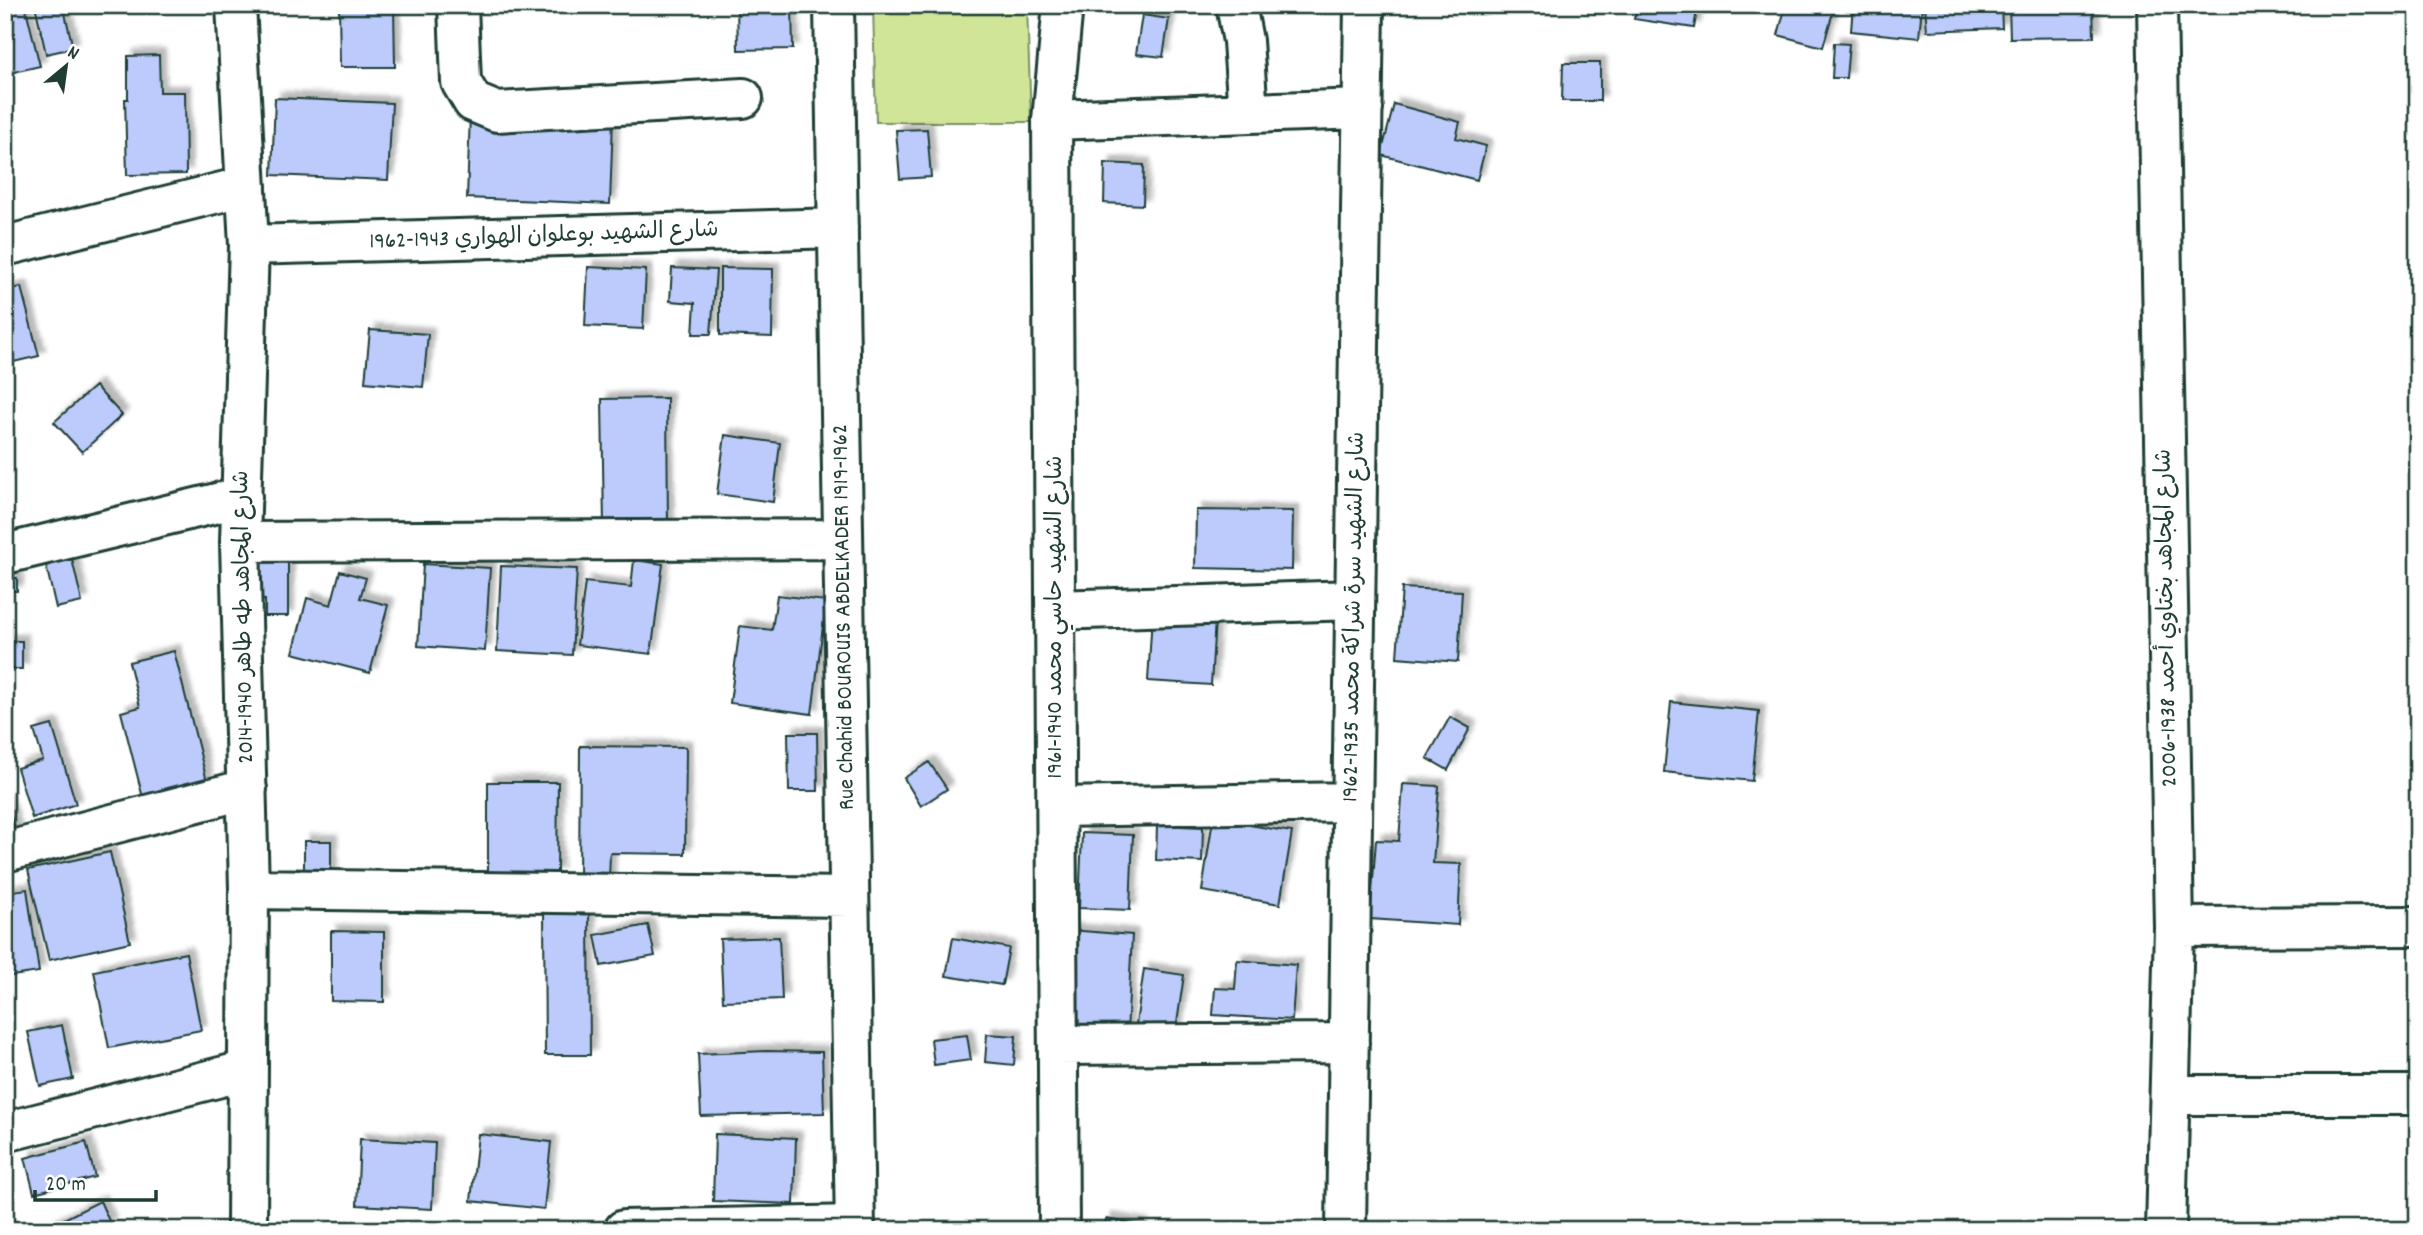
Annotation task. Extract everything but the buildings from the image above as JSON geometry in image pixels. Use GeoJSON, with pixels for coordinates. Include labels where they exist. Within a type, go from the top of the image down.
{"type":"FeatureCollection","features":[{"type":"Feature","properties":{"kind":"street","name":"شارع المجاهد طه طاهر 1940-2014"},"geometry":{"type":"LineString","coordinates":[[236,5],[249,245],[240,542],[247,789],[247,1230]]}},
{"type":"Feature","properties":{"kind":"street"},"geometry":{"type":"LineString","coordinates":[[458,5],[461,82],[473,102],[497,112],[743,98]]}},
{"type":"Feature","properties":{"kind":"street","name":"Rue Chahid BOUROUIS ABDELKADER 1919-1962"},"geometry":{"type":"LineString","coordinates":[[834,5],[855,1227]]}},
{"type":"Feature","properties":{"kind":"street","name":"شارع الشهيد حاسي محمد 1940-1961"},"geometry":{"type":"LineString","coordinates":[[1059,1230],[1052,120],[1063,5]]}},
{"type":"Feature","properties":{"kind":"street"},"geometry":{"type":"LineString","coordinates":[[1236,5],[1243,41],[1248,113]]}},
{"type":"Feature","properties":{"kind":"street","name":"شارع الشهيد سرة شراكة محمد 1935-1962"},"geometry":{"type":"LineString","coordinates":[[1346,1230],[1364,5]]}},
{"type":"Feature","properties":{"kind":"street","name":"شارع المجاهد بختاوي أحمد 1938-2006"},"geometry":{"type":"LineString","coordinates":[[2157,5],[2174,928],[2166,1230]]}},
{"type":"Feature","properties":{"kind":"street"},"geometry":{"type":"LineString","coordinates":[[1052,120],[1363,109]]}},
{"type":"Feature","properties":{"kind":"street"},"geometry":{"type":"LineString","coordinates":[[5,246],[246,186]]}},
{"type":"Feature","properties":{"kind":"street","name":"شارع الشهيد بوعلوان الهواري 1943-1962"},"geometry":{"type":"LineString","coordinates":[[249,245],[838,229]]}},
{"type":"Feature","properties":{"kind":"street"},"geometry":{"type":"LineString","coordinates":[[5,554],[242,497]]}},
{"type":"Feature","properties":{"kind":"street"},"geometry":{"type":"LineString","coordinates":[[240,542],[843,539]]}},
{"type":"Feature","properties":{"kind":"street"},"geometry":{"type":"LineString","coordinates":[[1056,610],[1355,600]]}},
{"type":"Feature","properties":{"kind":"street"},"geometry":{"type":"LineString","coordinates":[[5,852],[247,789]]}},
{"type":"Feature","properties":{"kind":"street"},"geometry":{"type":"LineString","coordinates":[[1057,807],[1352,802]]}},
{"type":"Feature","properties":{"kind":"street"},"geometry":{"type":"LineString","coordinates":[[248,889],[849,897]]}},
{"type":"Feature","properties":{"kind":"street"},"geometry":{"type":"LineString","coordinates":[[2174,928],[2418,926]]}},
{"type":"Feature","properties":{"kind":"street"},"geometry":{"type":"LineString","coordinates":[[1058,1045],[1349,1043]]}},
{"type":"Feature","properties":{"kind":"street"},"geometry":{"type":"LineString","coordinates":[[5,1132],[248,1070]]}},
{"type":"Feature","properties":{"kind":"street"},"geometry":{"type":"LineString","coordinates":[[2170,1095],[2418,1095]]}},
{"type":"Feature","properties":{"kind":"street"},"geometry":{"type":"LineString","coordinates":[[624,1230],[855,1227]]}},
{"type":"Feature","properties":{"kind":"green space"},"geometry":{"type":"Polygon","coordinates":[[[873,5],[1027,5],[1031,122],[876,122],[873,5]]]}}]}
